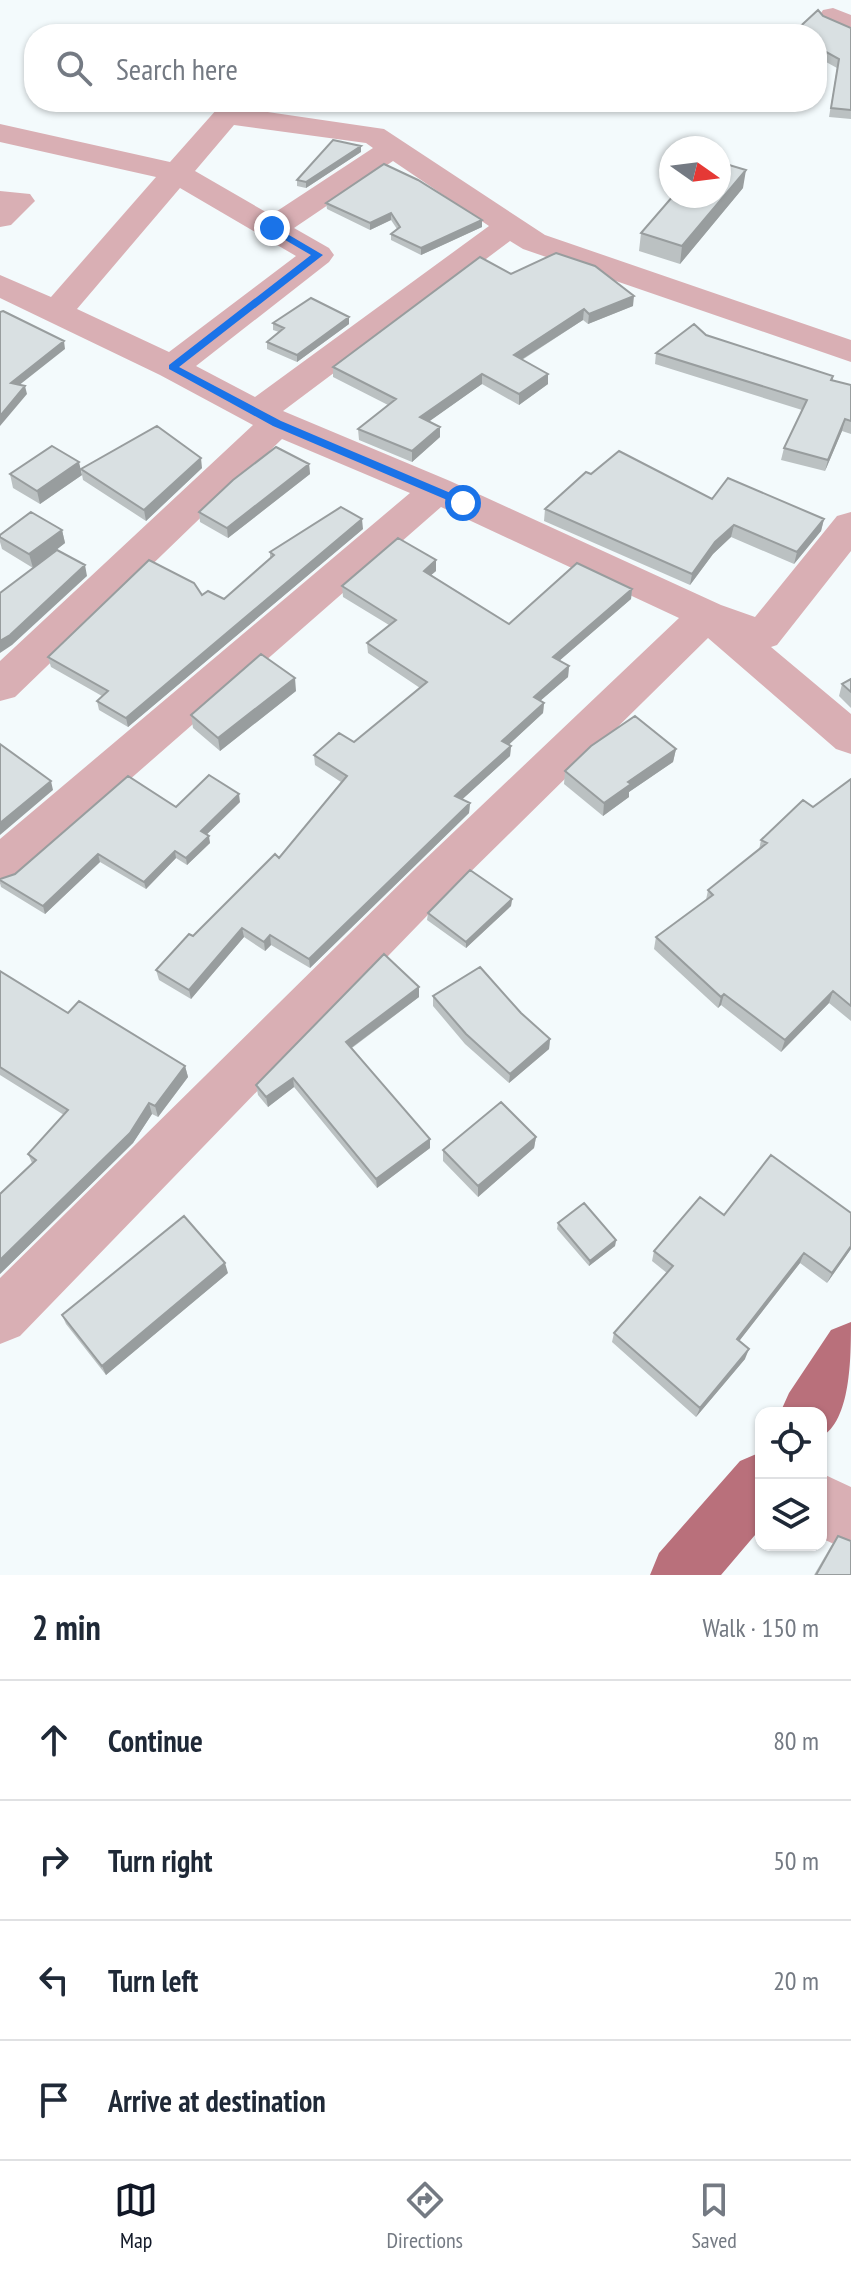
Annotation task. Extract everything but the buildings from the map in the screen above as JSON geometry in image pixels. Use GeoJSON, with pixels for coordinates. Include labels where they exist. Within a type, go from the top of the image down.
{"type":"FeatureCollection","features":[{"type":"Feature","properties":{"kind":"main road"},"geometry":{"type":"LineString","coordinates":[[813,1407],[851,1350]]}},
{"type":"Feature","properties":{"kind":"main road"},"geometry":{"type":"LineString","coordinates":[[681,1575],[755,1489]]}},
{"type":"Feature","properties":{"kind":"street"},"geometry":{"type":"LineString","coordinates":[[56,312],[227,115],[374,135],[534,242],[851,352]]}},
{"type":"Feature","properties":{"kind":"street"},"geometry":{"type":"LineString","coordinates":[[0,133],[177,173],[318,255],[172,367]]}},
{"type":"Feature","properties":{"kind":"street"},"geometry":{"type":"LineString","coordinates":[[272,228],[393,148]]}},
{"type":"Feature","properties":{"kind":"street"},"geometry":{"type":"LineString","coordinates":[[0,200],[19,201],[0,218]]}},
{"type":"Feature","properties":{"kind":"street"},"geometry":{"type":"LineString","coordinates":[[0,686],[267,418],[511,225]]}},
{"type":"Feature","properties":{"kind":"street"},"geometry":{"type":"LineString","coordinates":[[0,285],[172,367],[267,418],[437,490],[707,615],[763,635],[851,525]]}},
{"type":"Feature","properties":{"kind":"street"},"geometry":{"type":"LineString","coordinates":[[0,866],[437,490]]}},
{"type":"Feature","properties":{"kind":"street"},"geometry":{"type":"LineString","coordinates":[[707,615],[851,738]]}},
{"type":"Feature","properties":{"kind":"street"},"geometry":{"type":"LineString","coordinates":[[0,1317],[434,879],[707,615]]}},
{"type":"Feature","properties":{"kind":"street"},"geometry":{"type":"LineString","coordinates":[[827,1507],[851,1522]]}},
{"type":"Feature","properties":{"kind":"route"},"geometry":{"type":"LineString","coordinates":[[272,228],[318,255],[172,367],[277,423],[463,503]]}}]}
